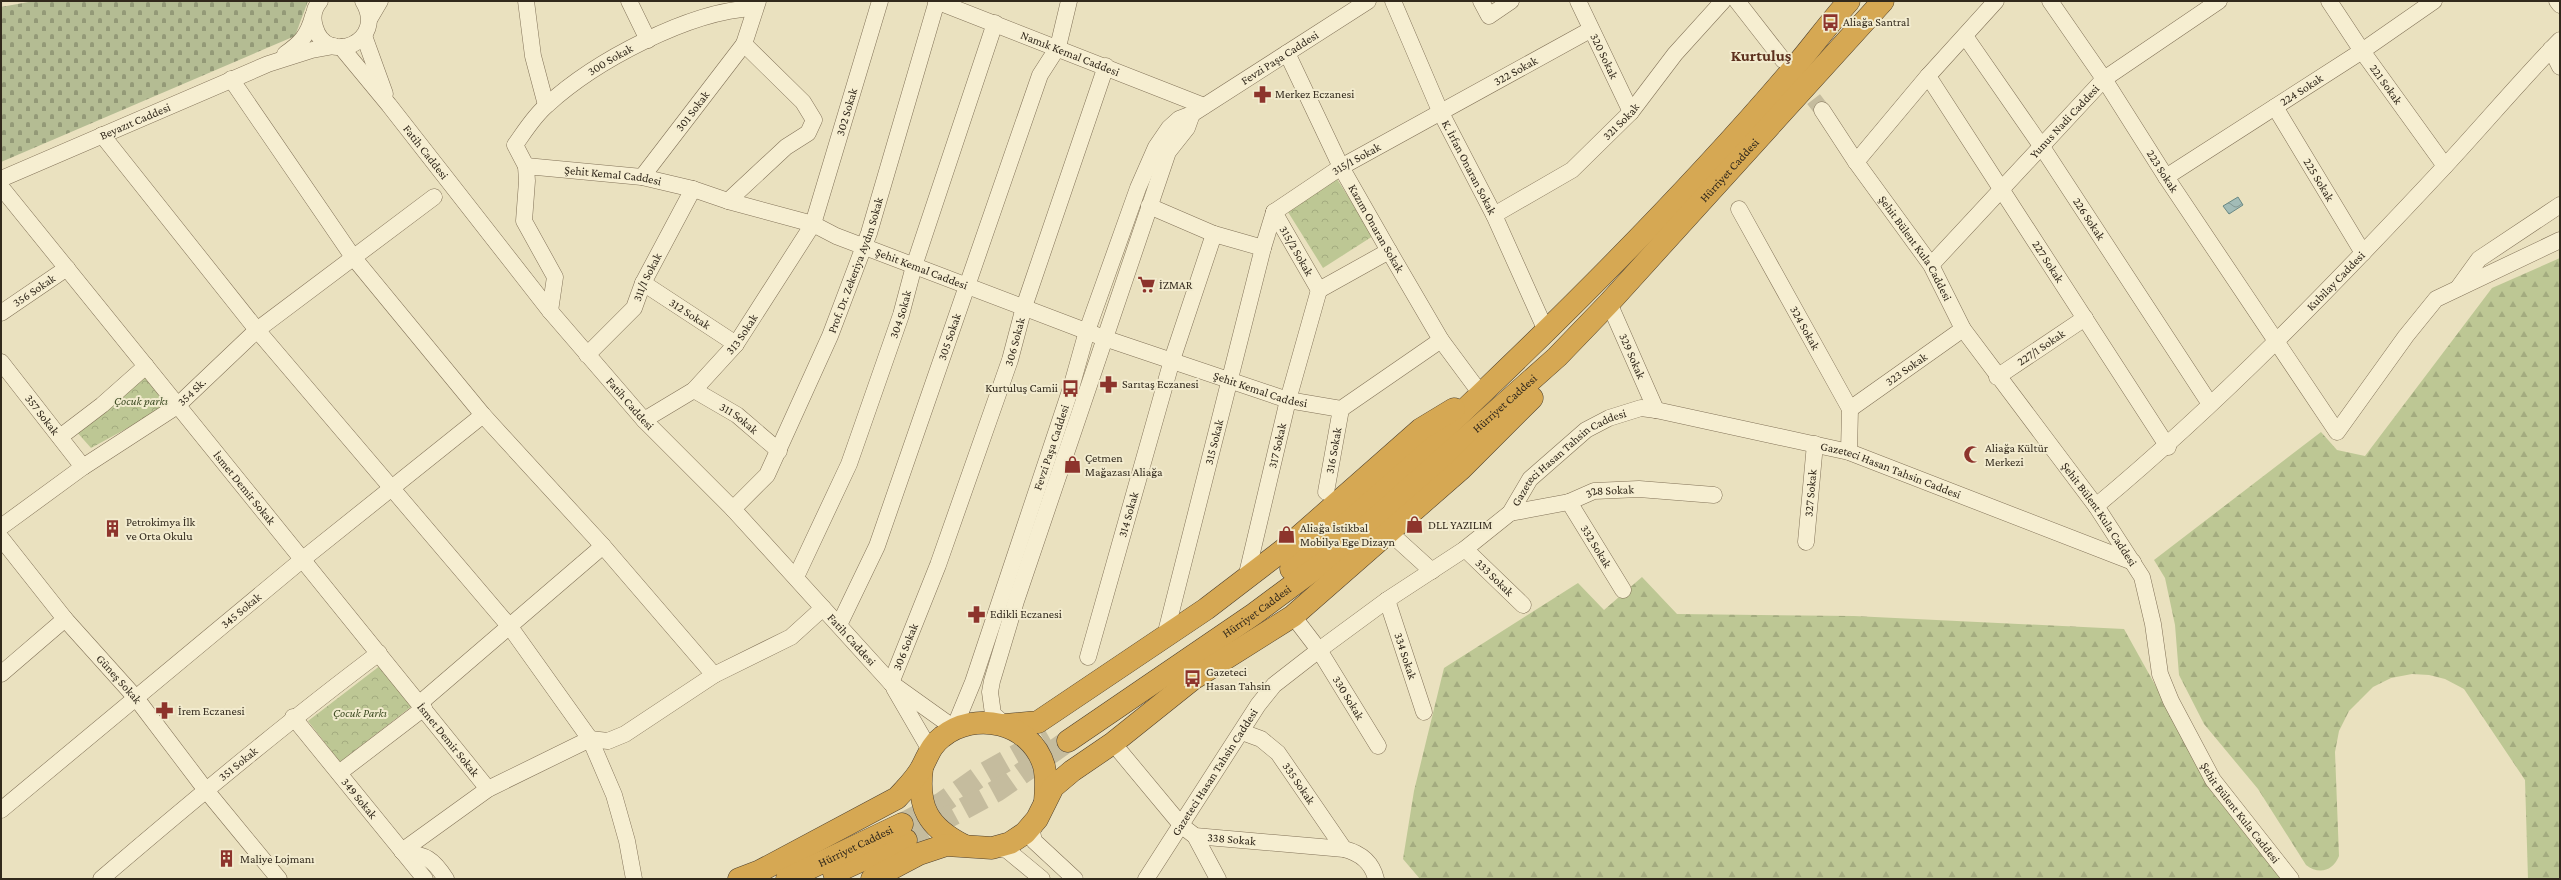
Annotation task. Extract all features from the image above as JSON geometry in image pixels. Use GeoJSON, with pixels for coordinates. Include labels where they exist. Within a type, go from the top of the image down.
{"type":"FeatureCollection","features":[{"type":"Feature","properties":{"kind":"highway","name":"Hürriyet Caddesi"},"geometry":{"type":"LineString","coordinates":[[1849,1],[1794,69],[1692,180],[1547,333],[1481,394],[1390,483],[1329,539],[1267,588],[1065,735],[1254,614],[1339,551],[1557,357],[1609,302],[1883,1]]}},
{"type":"Feature","properties":{"kind":"highway"},"geometry":{"type":"LineString","coordinates":[[872,879],[919,854],[946,845],[992,848],[1015,840],[1025,833],[1041,811],[1053,787],[1072,771],[1113,743],[1193,679],[1293,616],[1461,469],[1550,379],[1589,323]]}},
{"type":"Feature","properties":{"kind":"highway"},"geometry":{"type":"LineString","coordinates":[[1005,725],[1038,722],[1166,636],[1287,547],[1421,429],[1481,394]]}},
{"type":"Feature","properties":{"kind":"highway"},"geometry":{"type":"LineString","coordinates":[[738,879],[781,860],[897,798],[912,784],[940,738],[954,728],[976,722],[988,721],[1005,725],[1022,734],[1038,754],[1044,765],[1047,784],[1041,811]]}},
{"type":"Feature","properties":{"kind":"highway"},"geometry":{"type":"LineString","coordinates":[[926,759],[920,787],[923,806],[932,823],[946,836],[963,845]]}},
{"type":"Feature","properties":{"kind":"highway","name":"Hürriyet Caddesi"},"geometry":{"type":"LineString","coordinates":[[786,879],[904,832],[820,879]]}},
{"type":"Feature","properties":{"kind":"street"},"geometry":{"type":"LineString","coordinates":[[363,1],[370,18]]}},
{"type":"Feature","properties":{"kind":"street"},"geometry":{"type":"LineString","coordinates":[[268,64],[312,50],[354,44],[364,36],[370,18],[380,1]]}},
{"type":"Feature","properties":{"kind":"street"},"geometry":{"type":"LineString","coordinates":[[526,1],[533,56],[546,105]]}},
{"type":"Feature","properties":{"kind":"street"},"geometry":{"type":"LineString","coordinates":[[629,1],[648,40]]}},
{"type":"Feature","properties":{"kind":"street","name":"302 Sokak"},"geometry":{"type":"LineString","coordinates":[[813,224],[880,1]]}},
{"type":"Feature","properties":{"kind":"street","name":"Namık Kemal Caddesi"},"geometry":{"type":"LineString","coordinates":[[937,1],[1106,66],[1198,110]]}},
{"type":"Feature","properties":{"kind":"street","name":"Prof. Dr. Zekeriya Aydın Sokak"},"geometry":{"type":"LineString","coordinates":[[733,509],[767,475],[830,336],[863,244],[869,233],[937,1]]}},
{"type":"Feature","properties":{"kind":"street","name":"305 Sokak"},"geometry":{"type":"LineString","coordinates":[[839,625],[877,546],[1040,75],[1058,47],[1069,1]]}},
{"type":"Feature","properties":{"kind":"street","name":"Fevzi Paşa Caddesi"},"geometry":{"type":"LineString","coordinates":[[954,728],[973,682],[1071,388],[1087,331],[1138,188],[1156,147],[1179,119],[1198,110],[1368,1]]}},
{"type":"Feature","properties":{"kind":"street","name":"K. İrfan Onaran Sokak"},"geometry":{"type":"LineString","coordinates":[[1393,1],[1440,111],[1494,215],[1547,333]]}},
{"type":"Feature","properties":{"kind":"street"},"geometry":{"type":"LineString","coordinates":[[1481,1],[1489,16],[1511,1]]}},
{"type":"Feature","properties":{"kind":"street","name":"320 Sokak"},"geometry":{"type":"LineString","coordinates":[[1578,1],[1590,30],[1632,112]]}},
{"type":"Feature","properties":{"kind":"street","name":"321 Sokak"},"geometry":{"type":"LineString","coordinates":[[1494,215],[1572,170],[1632,112],[1675,54],[1723,1]]}},
{"type":"Feature","properties":{"kind":"street"},"geometry":{"type":"LineString","coordinates":[[1737,1],[1783,60]]}},
{"type":"Feature","properties":{"kind":"street"},"geometry":{"type":"LineString","coordinates":[[1856,162],[1928,76],[1966,36],[1996,1]]}},
{"type":"Feature","properties":{"kind":"street","name":"223 Sokak"},"geometry":{"type":"LineString","coordinates":[[2050,1],[2104,79],[2166,177],[2337,432],[2436,299],[2458,290]]}},
{"type":"Feature","properties":{"kind":"street","name":"221 Sokak"},"geometry":{"type":"LineString","coordinates":[[2329,1],[2362,51],[2445,166]]}},
{"type":"Feature","properties":{"kind":"street","name":"224 Sokak"},"geometry":{"type":"LineString","coordinates":[[2166,177],[2362,51],[2434,1]]}},
{"type":"Feature","properties":{"kind":"street"},"geometry":{"type":"LineString","coordinates":[[2558,1],[2560,5]]}},
{"type":"Feature","properties":{"kind":"street","name":"Yunus Nadi Caddesi"},"geometry":{"type":"LineString","coordinates":[[1931,266],[2104,79],[2212,3]]}},
{"type":"Feature","properties":{"kind":"street"},"geometry":{"type":"LineString","coordinates":[[728,201],[786,147],[808,133],[814,120],[803,102],[744,44],[756,5]]}},
{"type":"Feature","properties":{"kind":"street","name":"300 Sokak"},"geometry":{"type":"LineString","coordinates":[[526,166],[515,145],[546,105],[591,70],[648,40],[706,17],[756,5]]}},
{"type":"Feature","properties":{"kind":"street"},"geometry":{"type":"LineString","coordinates":[[268,64],[300,44],[309,31],[317,7]]}},
{"type":"Feature","properties":{"kind":"street","name":"Fatih Caddesi"},"geometry":{"type":"LineString","coordinates":[[317,7],[316,32],[322,40],[337,47],[390,105],[550,310],[644,420],[733,509],[892,683],[954,728]]}},
{"type":"Feature","properties":{"kind":"street","name":"304 Sokak"},"geometry":{"type":"LineString","coordinates":[[796,578],[849,464],[901,315],[914,266],[994,23]]}},
{"type":"Feature","properties":{"kind":"street","name":"322 Sokak"},"geometry":{"type":"LineString","coordinates":[[1440,111],[1590,30]]}},
{"type":"Feature","properties":{"kind":"street","name":"Fatih Caddesi"},"geometry":{"type":"LineString","coordinates":[[364,36],[390,105]]}},
{"type":"Feature","properties":{"kind":"street","name":"226 Sokak"},"geometry":{"type":"LineString","coordinates":[[1966,36],[2042,147],[2210,404]]}},
{"type":"Feature","properties":{"kind":"street","name":"301 Sokak"},"geometry":{"type":"LineString","coordinates":[[642,177],[744,44]]}},
{"type":"Feature","properties":{"kind":"street"},"geometry":{"type":"LineString","coordinates":[[2555,44],[2560,67]]}},
{"type":"Feature","properties":{"kind":"street","name":"Kubilay Caddesi"},"geometry":{"type":"LineString","coordinates":[[2096,506],[2168,447],[2210,404],[2276,341],[2363,253],[2445,166],[2555,44]]}},
{"type":"Feature","properties":{"kind":"street","name":"Kazım Onaran Sokak"},"geometry":{"type":"LineString","coordinates":[[1287,53],[1341,167],[1388,251],[1441,340],[1481,394]]}},
{"type":"Feature","properties":{"kind":"street","name":"Beyazıt Caddesi"},"geometry":{"type":"LineString","coordinates":[[1,179],[268,64]]}},
{"type":"Feature","properties":{"kind":"street","name":"306 Sokak"},"geometry":{"type":"LineString","coordinates":[[892,683],[938,565],[1008,368],[1024,307],[1106,66]]}},
{"type":"Feature","properties":{"kind":"street","name":"227 Sokak"},"geometry":{"type":"LineString","coordinates":[[1928,76],[2003,188],[2168,447]]}},
{"type":"Feature","properties":{"kind":"street"},"geometry":{"type":"LineString","coordinates":[[231,79],[353,257],[483,416],[604,546],[714,675]]}},
{"type":"Feature","properties":{"kind":"street","name":"225 Sokak"},"geometry":{"type":"LineString","coordinates":[[2275,107],[2363,253]]}},
{"type":"Feature","properties":{"kind":"street","name":"Fevzi Paşa Caddesi"},"geometry":{"type":"LineString","coordinates":[[1005,725],[999,721],[992,709],[990,692],[1016,602],[1041,533],[1104,338],[1168,152],[1187,128],[1198,110]]}},
{"type":"Feature","properties":{"kind":"street","name":"Şehit Bülent Kula Caddesi"},"geometry":{"type":"LineString","coordinates":[[1822,110],[1856,162],[1931,266],[1963,329],[1997,377],[2096,506],[2133,562],[2142,578],[2153,624],[2160,674],[2171,701],[2213,780],[2291,879]]}},
{"type":"Feature","properties":{"kind":"street","name":"315/1 Sokak"},"geometry":{"type":"LineString","coordinates":[[1274,212],[1341,167],[1440,111]]}},
{"type":"Feature","properties":{"kind":"street"},"geometry":{"type":"LineString","coordinates":[[102,135],[257,330],[394,488],[510,627],[590,739],[614,794],[627,841],[634,879]]}},
{"type":"Feature","properties":{"kind":"street"},"geometry":{"type":"LineString","coordinates":[[526,166],[528,181],[524,221],[555,277],[550,310]]}},
{"type":"Feature","properties":{"kind":"street","name":"Şehit Kemal Caddesi"},"geometry":{"type":"LineString","coordinates":[[526,166],[642,177],[693,189],[728,201],[813,224],[836,236],[863,244],[914,266],[1104,338],[1288,400],[1341,410]]}},
{"type":"Feature","properties":{"kind":"street","name":"İsmet Demir Sokak"},"geometry":{"type":"LineString","coordinates":[[1,187],[177,406],[422,706],[488,790]]}},
{"type":"Feature","properties":{"kind":"street","name":"311/1 Sokak"},"geometry":{"type":"LineString","coordinates":[[587,355],[634,308],[643,283],[693,189]]}},
{"type":"Feature","properties":{"kind":"street","name":"354 Sk."},"geometry":{"type":"LineString","coordinates":[[1,527],[83,467],[177,406],[257,330],[434,197]]}},
{"type":"Feature","properties":{"kind":"street"},"geometry":{"type":"LineString","coordinates":[[2458,290],[2479,259],[2560,205]]}},
{"type":"Feature","properties":{"kind":"street"},"geometry":{"type":"LineString","coordinates":[[1149,206],[1214,234],[1263,248]]}},
{"type":"Feature","properties":{"kind":"street","name":"324 Sokak"},"geometry":{"type":"LineString","coordinates":[[1739,209],[1850,409]]}},
{"type":"Feature","properties":{"kind":"street","name":"315 Sokak"},"geometry":{"type":"LineString","coordinates":[[1166,636],[1263,248],[1274,212]]}},
{"type":"Feature","properties":{"kind":"street","name":"315/2 Sokak"},"geometry":{"type":"LineString","coordinates":[[1274,212],[1319,290]]}},
{"type":"Feature","properties":{"kind":"street","name":"313 Sokak"},"geometry":{"type":"LineString","coordinates":[[644,420],[694,390],[736,344],[813,224]]}},
{"type":"Feature","properties":{"kind":"street","name":"314 Sokak"},"geometry":{"type":"LineString","coordinates":[[1088,657],[1172,360],[1214,234]]}},
{"type":"Feature","properties":{"kind":"street"},"geometry":{"type":"LineString","coordinates":[[2458,290],[2560,240]]}},
{"type":"Feature","properties":{"kind":"street"},"geometry":{"type":"LineString","coordinates":[[1319,290],[1388,251]]}},
{"type":"Feature","properties":{"kind":"street","name":"356 Sokak"},"geometry":{"type":"LineString","coordinates":[[1,313],[67,268]]}},
{"type":"Feature","properties":{"kind":"street","name":"312 Sokak"},"geometry":{"type":"LineString","coordinates":[[643,283],[736,344]]}},
{"type":"Feature","properties":{"kind":"street","name":"317 Sokak"},"geometry":{"type":"LineString","coordinates":[[1246,578],[1288,400],[1319,290]]}},
{"type":"Feature","properties":{"kind":"street","name":"329 Sokak"},"geometry":{"type":"LineString","coordinates":[[1609,302],[1656,410]]}},
{"type":"Feature","properties":{"kind":"street","name":"227/1 Sokak"},"geometry":{"type":"LineString","coordinates":[[1997,377],[2085,318]]}},
{"type":"Feature","properties":{"kind":"street","name":"323 Sokak"},"geometry":{"type":"LineString","coordinates":[[1850,409],[1963,329]]}},
{"type":"Feature","properties":{"kind":"street"},"geometry":{"type":"LineString","coordinates":[[1341,410],[1441,340]]}},
{"type":"Feature","properties":{"kind":"street","name":"357 Sokak"},"geometry":{"type":"LineString","coordinates":[[1,362],[83,467]]}},
{"type":"Feature","properties":{"kind":"street"},"geometry":{"type":"LineString","coordinates":[[60,437],[102,405],[146,366]]}},
{"type":"Feature","properties":{"kind":"street","name":"311 Sokak"},"geometry":{"type":"LineString","coordinates":[[694,390],[737,415],[779,451]]}},
{"type":"Feature","properties":{"kind":"street","name":"Gazeteci Hasan Tahsin Caddesi"},"geometry":{"type":"LineString","coordinates":[[1146,879],[1182,826],[1258,705],[1274,686],[1319,650],[1387,600],[1465,549],[1510,513],[1530,479],[1586,430],[1609,418],[1641,408],[1656,410],[1849,452],[2133,562]]}},
{"type":"Feature","properties":{"kind":"street"},"geometry":{"type":"LineString","coordinates":[[1849,452],[1850,409]]}},
{"type":"Feature","properties":{"kind":"street","name":"316 Sokak"},"geometry":{"type":"LineString","coordinates":[[1326,492],[1341,410]]}},
{"type":"Feature","properties":{"kind":"street","name":"345 Sokak"},"geometry":{"type":"LineString","coordinates":[[1,810],[303,559],[483,416]]}},
{"type":"Feature","properties":{"kind":"street","name":"327 Sokak"},"geometry":{"type":"LineString","coordinates":[[1806,542],[1815,444]]}},
{"type":"Feature","properties":{"kind":"street","name":"328 Sokak"},"geometry":{"type":"LineString","coordinates":[[1510,513],[1569,502],[1594,490],[1639,489],[1714,494]]}},
{"type":"Feature","properties":{"kind":"street","name":"332 Sokak"},"geometry":{"type":"LineString","coordinates":[[1569,502],[1623,590]]}},
{"type":"Feature","properties":{"kind":"street"},"geometry":{"type":"LineString","coordinates":[[1388,532],[1432,571]]}},
{"type":"Feature","properties":{"kind":"street","name":"Güneş Sokak"},"geometry":{"type":"LineString","coordinates":[[1,538],[65,619],[136,698],[205,789],[279,879]]}},
{"type":"Feature","properties":{"kind":"street"},"geometry":{"type":"LineString","coordinates":[[338,773],[422,706],[510,627],[604,546]]}},
{"type":"Feature","properties":{"kind":"street","name":"333 Sokak"},"geometry":{"type":"LineString","coordinates":[[1465,549],[1523,605]]}},
{"type":"Feature","properties":{"kind":"street","name":"334 Sokak"},"geometry":{"type":"LineString","coordinates":[[1387,600],[1424,712]]}},
{"type":"Feature","properties":{"kind":"street"},"geometry":{"type":"LineString","coordinates":[[402,851],[488,790],[590,739],[608,741],[626,734],[714,675],[791,636],[823,608]]}},
{"type":"Feature","properties":{"kind":"street","name":"330 Sokak"},"geometry":{"type":"LineString","coordinates":[[1293,616],[1319,650],[1378,746]]}},
{"type":"Feature","properties":{"kind":"street"},"geometry":{"type":"LineString","coordinates":[[1,674],[65,619]]}},
{"type":"Feature","properties":{"kind":"street","name":"351 Sokak"},"geometry":{"type":"LineString","coordinates":[[101,879],[205,789],[293,717],[379,653]]}},
{"type":"Feature","properties":{"kind":"street","name":"Fatih Caddesi"},"geometry":{"type":"LineString","coordinates":[[892,683],[926,759]]}},
{"type":"Feature","properties":{"kind":"street","name":"349 Sokak"},"geometry":{"type":"LineString","coordinates":[[293,717],[425,879]]}},
{"type":"Feature","properties":{"kind":"street","name":"335 Sokak"},"geometry":{"type":"LineString","coordinates":[[1242,732],[1261,739],[1278,753],[1344,849]]}},
{"type":"Feature","properties":{"kind":"street","name":"338 Sokak"},"geometry":{"type":"LineString","coordinates":[[1113,743],[1182,826],[1195,836],[1344,849],[1358,853],[1369,864],[1376,879]]}},
{"type":"Feature","properties":{"kind":"street"},"geometry":{"type":"LineString","coordinates":[[1041,811],[1032,832],[1034,842],[1075,879]]}},
{"type":"Feature","properties":{"kind":"street"},"geometry":{"type":"LineString","coordinates":[[1195,836],[1218,879]]}},
{"type":"Feature","properties":{"kind":"street"},"geometry":{"type":"LineString","coordinates":[[992,848],[1007,850],[1042,879]]}},
{"type":"Feature","properties":{"kind":"street"},"geometry":{"type":"LineString","coordinates":[[402,851],[424,855],[432,860],[446,879]]}},
{"type":"Feature","properties":{"kind":"green space"},"geometry":{"type":"Polygon","coordinates":[[[34,1],[308,1],[295,36],[1,162],[1,7],[34,1]]]}},
{"type":"Feature","properties":{"kind":"green space"},"geometry":{"type":"Polygon","coordinates":[[[1337,179],[1373,236],[1323,268],[1288,212],[1337,179]]]}},
{"type":"Feature","properties":{"kind":"green space"},"geometry":{"type":"Polygon","coordinates":[[[2560,258],[2560,879],[2528,879],[2525,780],[2464,689],[2445,679],[2429,675],[2412,674],[2391,678],[2373,687],[2349,711],[2339,731],[2335,752],[2339,856],[2333,865],[2325,870],[2321,871],[2311,868],[2306,865],[2258,789],[2204,724],[2179,675],[2175,625],[2165,578],[2154,560],[2321,432],[2337,450],[2365,456],[2492,288],[2560,258]]]}},
{"type":"Feature","properties":{"kind":"green space","name":"Çocuk parkı"},"geometry":{"type":"Polygon","coordinates":[[[146,375],[166,407],[91,448],[76,431],[146,375]]]}},
{"type":"Feature","properties":{"kind":"green space"},"geometry":{"type":"Polygon","coordinates":[[[1642,577],[1677,614],[1854,616],[2124,629],[2208,780],[2283,879],[1420,879],[1403,859],[1414,791],[1444,668],[1578,583],[1604,610],[1642,577]]]}},
{"type":"Feature","properties":{"kind":"green space","name":"Çocuk Parkı"},"geometry":{"type":"Polygon","coordinates":[[[381,665],[412,706],[340,762],[308,721],[381,665]]]}},
{"type":"Feature","properties":{"kind":"water"},"geometry":{"type":"Polygon","coordinates":[[[2238,197],[2243,205],[2229,214],[2223,206],[2238,197]]]}},
{"type":"Feature","properties":{"kind":"tunnel"},"geometry":{"type":"LineString","coordinates":[[1799,80],[1822,110]]}},
{"type":"Feature","properties":{"kind":"tunnel"},"geometry":{"type":"LineString","coordinates":[[902,824],[942,803],[983,774],[1049,737]]}},
{"type":"Feature","properties":{"kind":"tunnel"},"geometry":{"type":"LineString","coordinates":[[906,840],[998,790],[1068,741]]}},
{"type":"Feature","properties":{"kind":"place","name":"Aliağa Santral"},"geometry":{"type":"Point","coordinates":[1830,22]}},
{"type":"Feature","properties":{"kind":"place","name":"Merkez Eczanesi"},"geometry":{"type":"Point","coordinates":[1262,94]}},
{"type":"Feature","properties":{"kind":"place","name":"İZMAR"},"geometry":{"type":"Point","coordinates":[1146,285]}},
{"type":"Feature","properties":{"kind":"place","name":"Sarıtaş Eczanesi"},"geometry":{"type":"Point","coordinates":[1109,384]}},
{"type":"Feature","properties":{"kind":"place","name":"Kurtuluş Camii"},"geometry":{"type":"Point","coordinates":[1071,388]}},
{"type":"Feature","properties":{"kind":"place","name":"Aliağa Kültür Merkezi"},"geometry":{"type":"Point","coordinates":[1972,455]}},
{"type":"Feature","properties":{"kind":"place","name":"Çetmen Mağazası Aliağa"},"geometry":{"type":"Point","coordinates":[1072,465]}},
{"type":"Feature","properties":{"kind":"place","name":"DLL YAZILIM"},"geometry":{"type":"Point","coordinates":[1415,525]}},
{"type":"Feature","properties":{"kind":"place","name":"Petrokimya İlk ve Orta Okulu"},"geometry":{"type":"Point","coordinates":[113,529]}},
{"type":"Feature","properties":{"kind":"place","name":"Aliağa İstikbal Mobilya Ege Dizayn"},"geometry":{"type":"Point","coordinates":[1287,535]}},
{"type":"Feature","properties":{"kind":"place","name":"Edikli Eczanesi"},"geometry":{"type":"Point","coordinates":[977,614]}},
{"type":"Feature","properties":{"kind":"place","name":"Gazeteci Hasan Tahsin"},"geometry":{"type":"Point","coordinates":[1193,679]}},
{"type":"Feature","properties":{"kind":"place","name":"İrem Eczanesi"},"geometry":{"type":"Point","coordinates":[165,711]}},
{"type":"Feature","properties":{"kind":"place","name":"Maliye Lojmanı"},"geometry":{"type":"Point","coordinates":[227,859]}},
{"type":"Feature","properties":{"kind":"district","name":"Kurtuluş"},"geometry":{"type":"Point","coordinates":[1761,55]}}]}
